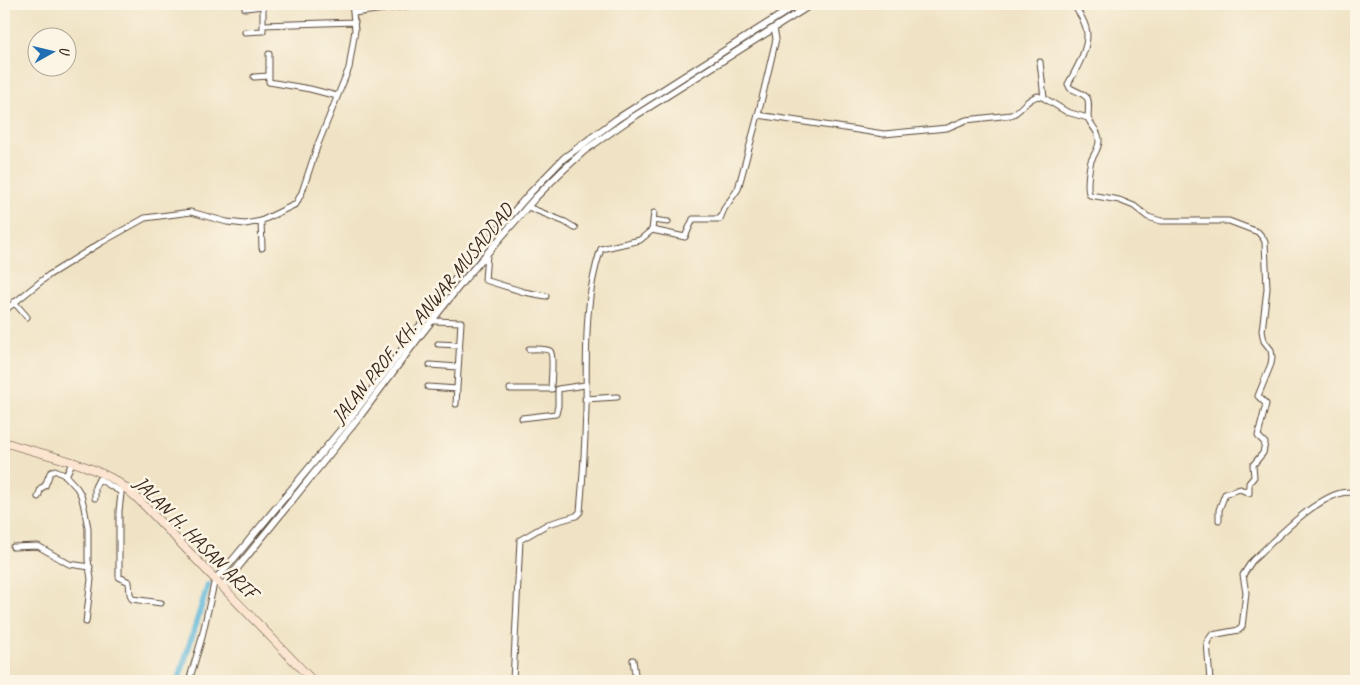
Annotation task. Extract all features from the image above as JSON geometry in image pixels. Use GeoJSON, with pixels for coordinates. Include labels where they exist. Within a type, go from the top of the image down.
{"type":"FeatureCollection","features":[{"type":"Feature","properties":{"kind":"main road","name":"JALAN H. HASAN ARIF"},"geometry":{"type":"LineString","coordinates":[[4,442],[100,472],[144,505],[217,577],[222,587],[313,681]]}},
{"type":"Feature","properties":{"kind":"street"},"geometry":{"type":"LineString","coordinates":[[4,311],[49,275],[102,242],[146,218],[192,212],[245,224],[261,221],[291,208],[297,203],[336,96],[349,68],[355,22],[352,4]]}},
{"type":"Feature","properties":{"kind":"street"},"geometry":{"type":"LineString","coordinates":[[354,13],[421,4]]}},
{"type":"Feature","properties":{"kind":"street","name":"JALAN PROF. KH. ANWAR MUSADDAD"},"geometry":{"type":"LineString","coordinates":[[222,587],[364,412],[432,321],[487,254],[501,232],[528,207],[560,172],[584,151],[725,54],[790,6],[798,4]]}},
{"type":"Feature","properties":{"kind":"street","name":"JALAN PROF. KH. ANWAR MUSADDAD"},"geometry":{"type":"LineString","coordinates":[[217,577],[348,422],[445,292],[501,232],[557,165],[617,119],[812,4]]}},
{"type":"Feature","properties":{"kind":"street"},"geometry":{"type":"LineString","coordinates":[[1073,4],[1086,26],[1087,33],[1081,62],[1068,84],[1070,88],[1088,97],[1090,103],[1088,118]]}},
{"type":"Feature","properties":{"kind":"street"},"geometry":{"type":"LineString","coordinates":[[245,8],[263,5],[263,31],[245,32]]}},
{"type":"Feature","properties":{"kind":"street"},"geometry":{"type":"LineString","coordinates":[[790,6],[794,16]]}},
{"type":"Feature","properties":{"kind":"street"},"geometry":{"type":"LineString","coordinates":[[263,25],[355,22]]}},
{"type":"Feature","properties":{"kind":"street"},"geometry":{"type":"LineString","coordinates":[[652,230],[685,238],[694,219],[721,218],[724,209],[738,189],[776,39],[774,28]]}},
{"type":"Feature","properties":{"kind":"street"},"geometry":{"type":"LineString","coordinates":[[270,54],[269,82],[310,89],[336,96]]}},
{"type":"Feature","properties":{"kind":"street"},"geometry":{"type":"LineString","coordinates":[[1040,62],[1044,98]]}},
{"type":"Feature","properties":{"kind":"street"},"geometry":{"type":"LineString","coordinates":[[254,77],[269,76]]}},
{"type":"Feature","properties":{"kind":"street"},"geometry":{"type":"LineString","coordinates":[[758,115],[884,134],[947,128],[966,120],[1011,115],[1015,114],[1023,105],[1034,98],[1044,98],[1067,112],[1088,118],[1095,128],[1099,144],[1090,164],[1087,191],[1090,196],[1119,200],[1134,206],[1148,217],[1161,221],[1229,221],[1258,232],[1263,238],[1266,260],[1267,289],[1262,331],[1264,341],[1271,350],[1272,357],[1269,369],[1258,393],[1258,397],[1266,404],[1258,436],[1265,443],[1263,453],[1254,463],[1254,477],[1249,483],[1249,493],[1240,489],[1225,494],[1219,510],[1219,520]]}},
{"type":"Feature","properties":{"kind":"street"},"geometry":{"type":"LineString","coordinates":[[557,165],[560,172]]}},
{"type":"Feature","properties":{"kind":"street"},"geometry":{"type":"LineString","coordinates":[[528,207],[575,228]]}},
{"type":"Feature","properties":{"kind":"street"},"geometry":{"type":"LineString","coordinates":[[513,681],[520,540],[548,524],[579,514],[588,311],[601,249],[640,240],[652,230],[654,213]]}},
{"type":"Feature","properties":{"kind":"street"},"geometry":{"type":"LineString","coordinates":[[653,220],[668,222]]}},
{"type":"Feature","properties":{"kind":"street"},"geometry":{"type":"LineString","coordinates":[[261,221],[262,248]]}},
{"type":"Feature","properties":{"kind":"street"},"geometry":{"type":"LineString","coordinates":[[487,254],[485,280],[524,292],[546,296]]}},
{"type":"Feature","properties":{"kind":"street"},"geometry":{"type":"LineString","coordinates":[[14,302],[27,317]]}},
{"type":"Feature","properties":{"kind":"street"},"geometry":{"type":"LineString","coordinates":[[432,321],[461,322],[456,404]]}},
{"type":"Feature","properties":{"kind":"street"},"geometry":{"type":"LineString","coordinates":[[438,344],[459,345]]}},
{"type":"Feature","properties":{"kind":"street"},"geometry":{"type":"LineString","coordinates":[[529,349],[550,351],[552,358],[551,389]]}},
{"type":"Feature","properties":{"kind":"street"},"geometry":{"type":"LineString","coordinates":[[430,365],[458,367]]}},
{"type":"Feature","properties":{"kind":"street"},"geometry":{"type":"LineString","coordinates":[[510,389],[558,389],[585,385]]}},
{"type":"Feature","properties":{"kind":"street"},"geometry":{"type":"LineString","coordinates":[[428,387],[457,389]]}},
{"type":"Feature","properties":{"kind":"street"},"geometry":{"type":"LineString","coordinates":[[522,418],[556,414],[558,389]]}},
{"type":"Feature","properties":{"kind":"street"},"geometry":{"type":"LineString","coordinates":[[585,398],[617,397]]}},
{"type":"Feature","properties":{"kind":"street"},"geometry":{"type":"LineString","coordinates":[[66,476],[72,463]]}},
{"type":"Feature","properties":{"kind":"street"},"geometry":{"type":"LineString","coordinates":[[38,497],[51,471],[55,470],[66,476],[77,488],[83,500],[88,528],[91,579],[86,622]]}},
{"type":"Feature","properties":{"kind":"street"},"geometry":{"type":"LineString","coordinates":[[95,498],[95,486],[100,479],[122,488],[119,511],[119,577],[129,583],[132,599],[161,603]]}},
{"type":"Feature","properties":{"kind":"street"},"geometry":{"type":"LineString","coordinates":[[1210,681],[1208,638],[1212,635],[1239,630],[1242,627],[1246,593],[1243,575],[1245,570],[1252,561],[1312,508],[1326,499],[1341,493],[1356,492]]}},
{"type":"Feature","properties":{"kind":"street"},"geometry":{"type":"LineString","coordinates":[[13,547],[38,546],[69,564],[90,567]]}},
{"type":"Feature","properties":{"kind":"street"},"geometry":{"type":"LineString","coordinates":[[189,681],[217,577]]}},
{"type":"Feature","properties":{"kind":"street"},"geometry":{"type":"LineString","coordinates":[[213,592],[222,587]]}},
{"type":"Feature","properties":{"kind":"street"},"geometry":{"type":"LineString","coordinates":[[633,660],[636,681]]}},
{"type":"Feature","properties":{"kind":"waterway"},"geometry":{"type":"LineString","coordinates":[[178,681],[208,585]]}}]}
